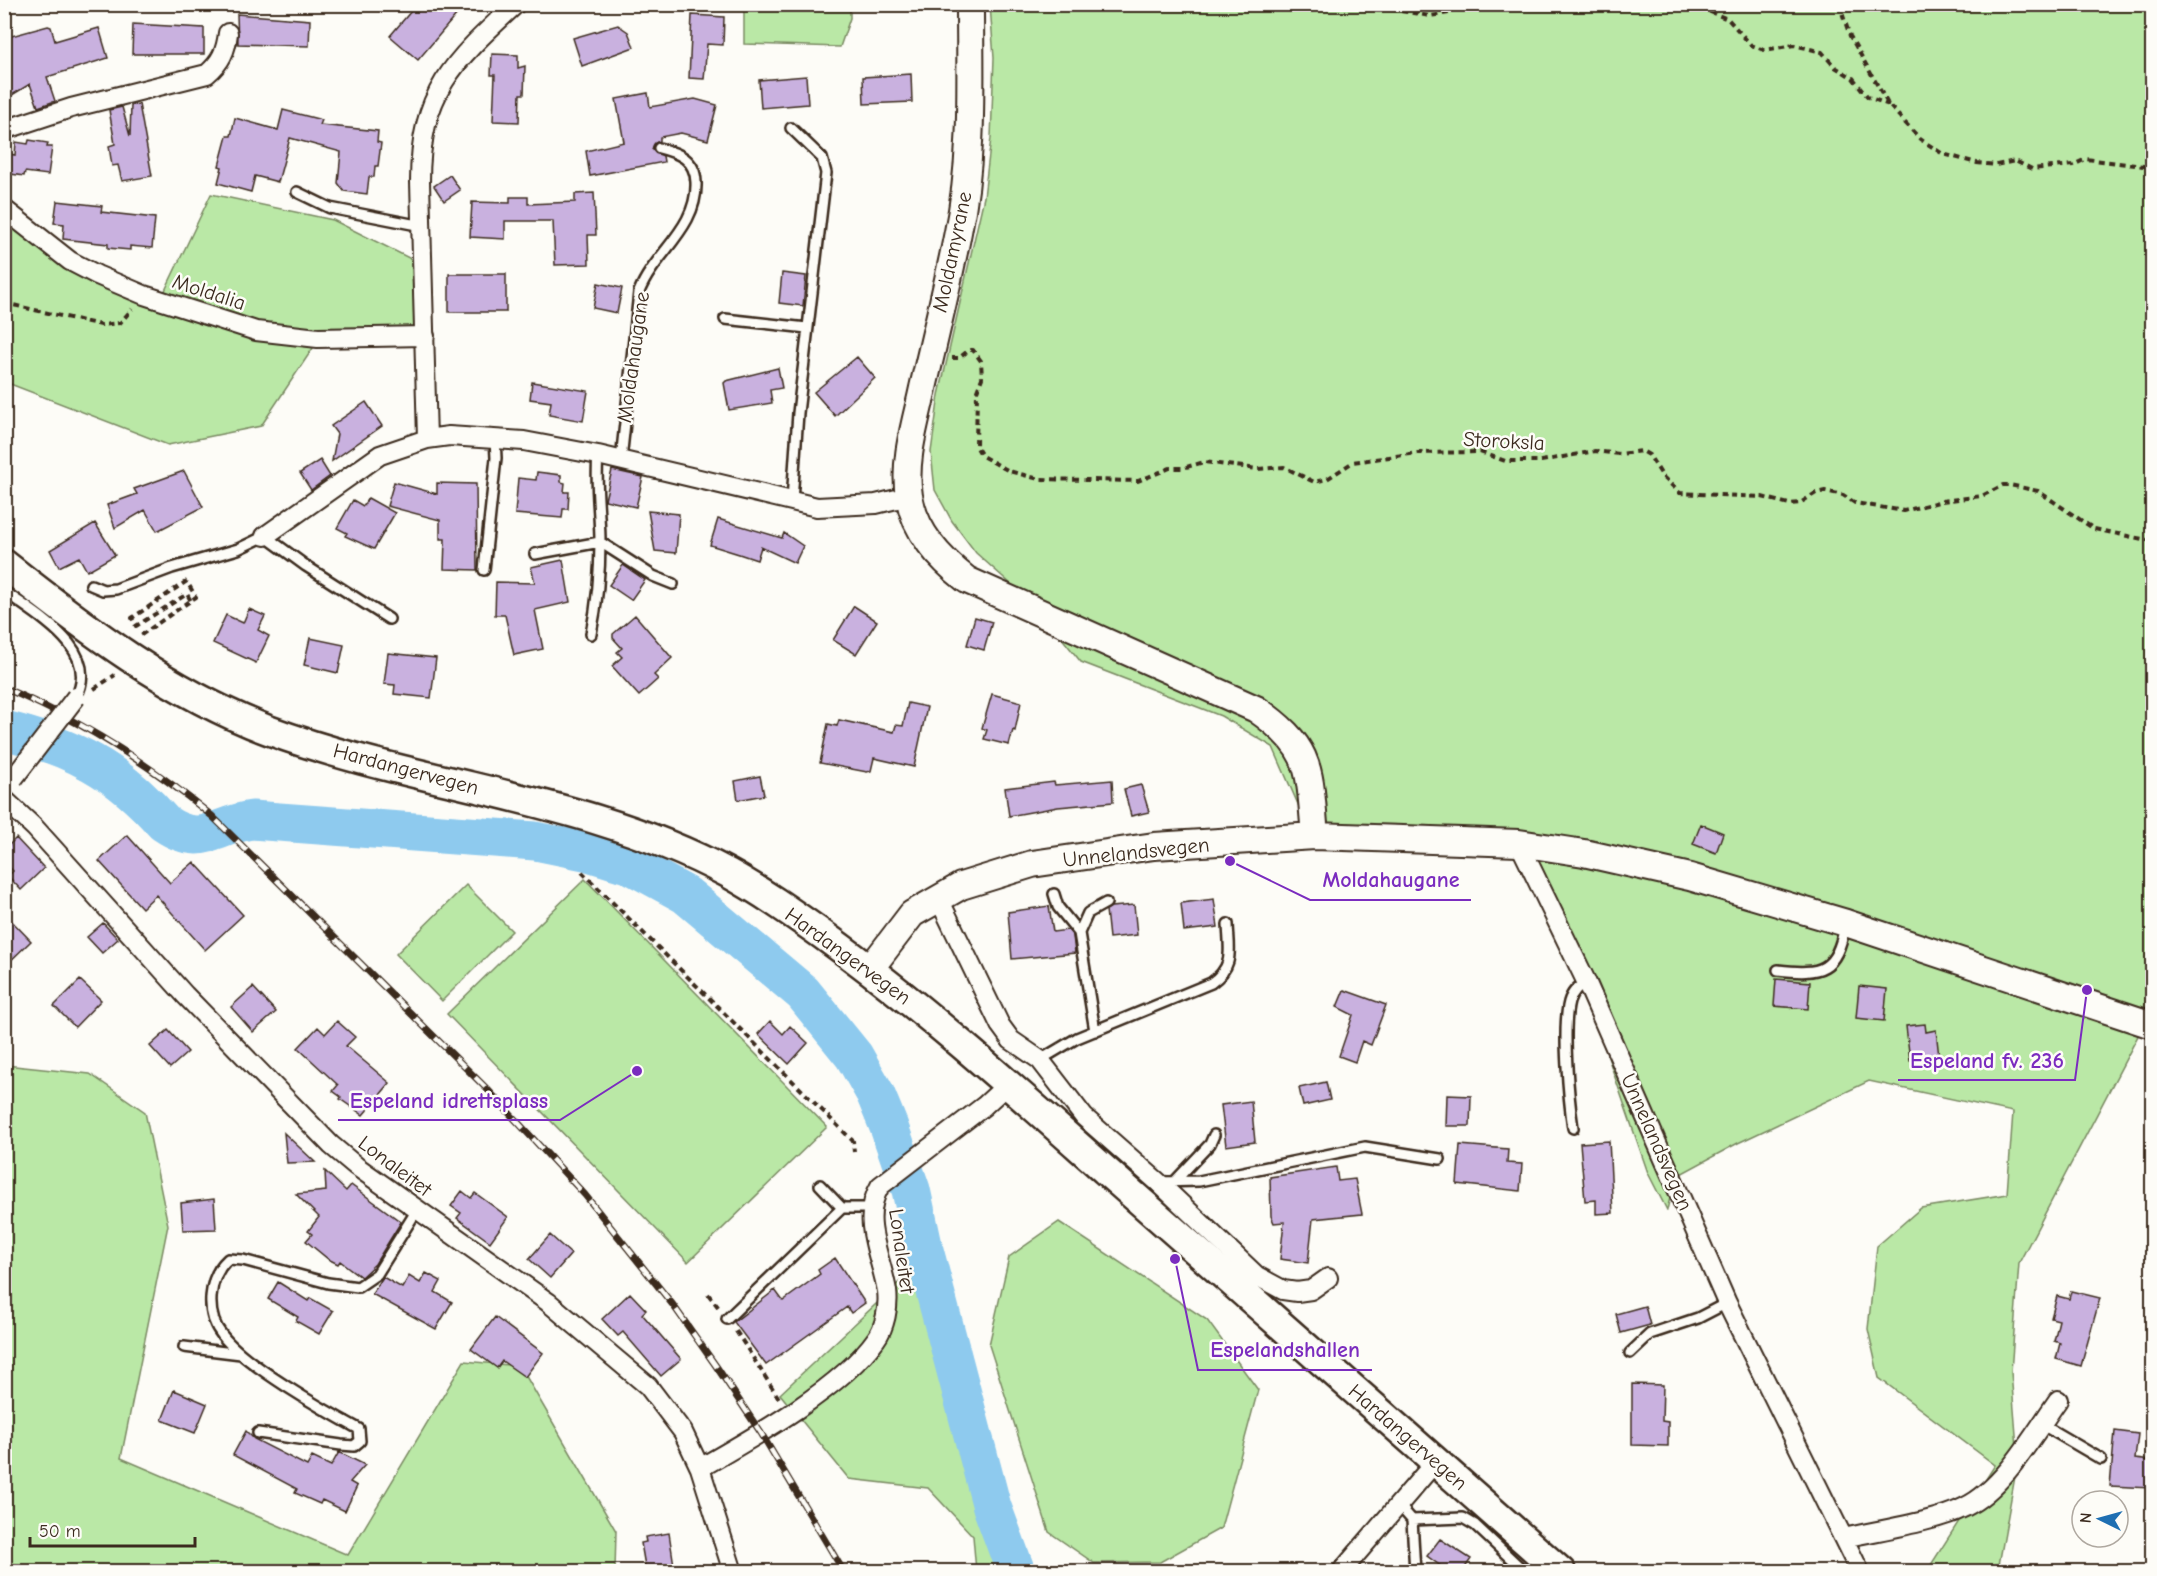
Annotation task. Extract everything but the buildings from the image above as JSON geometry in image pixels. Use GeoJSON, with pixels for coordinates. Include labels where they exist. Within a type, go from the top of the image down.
{"type":"FeatureCollection","features":[{"type":"Feature","properties":{"kind":"main road","name":"Moldamyrane"},"geometry":{"type":"LineString","coordinates":[[909,496],[910,446],[966,185],[971,137],[970,4]]}},
{"type":"Feature","properties":{"kind":"main road"},"geometry":{"type":"LineString","coordinates":[[909,496],[916,520],[927,541],[943,561],[967,580],[1256,709],[1274,721],[1300,748],[1307,768],[1315,836]]}},
{"type":"Feature","properties":{"kind":"main road","name":"Hardangervegen"},"geometry":{"type":"LineString","coordinates":[[4,564],[102,639],[197,697],[232,714],[307,742],[555,808],[636,833],[682,851],[751,886],[870,969],[1009,1083],[1561,1572]]}},
{"type":"Feature","properties":{"kind":"main road","name":"Unnelandsvegen"},"geometry":{"type":"LineString","coordinates":[[870,969],[912,914],[938,897],[987,877],[1032,864],[1154,846],[1315,836],[1519,843],[1584,853],[1690,877],[1846,923],[2152,1025]]}},
{"type":"Feature","properties":{"kind":"street"},"geometry":{"type":"LineString","coordinates":[[427,439],[420,147],[425,122],[436,93],[449,71],[465,52],[516,4]]}},
{"type":"Feature","properties":{"kind":"street"},"geometry":{"type":"LineString","coordinates":[[4,130],[71,108],[207,74],[219,64],[226,49],[228,33]]}},
{"type":"Feature","properties":{"kind":"street","name":"Moldalia"},"geometry":{"type":"LineString","coordinates":[[4,209],[69,261],[144,294],[256,331],[318,338],[425,336]]}},
{"type":"Feature","properties":{"kind":"street"},"geometry":{"type":"LineString","coordinates":[[265,536],[380,455],[427,439],[495,438],[598,455],[730,484],[817,507],[876,504],[909,496]]}},
{"type":"Feature","properties":{"kind":"street"},"geometry":{"type":"LineString","coordinates":[[9,784],[77,694]]}},
{"type":"Feature","properties":{"kind":"street","name":"Lonaleitet"},"geometry":{"type":"LineString","coordinates":[[4,799],[35,828],[256,1071],[331,1145],[417,1210],[548,1302],[648,1386],[683,1432],[700,1468],[733,1572]]}},
{"type":"Feature","properties":{"kind":"street","name":"Unnelandsvegen"},"geometry":{"type":"LineString","coordinates":[[1519,843],[1587,981],[1727,1303],[1860,1572]]}},
{"type":"Feature","properties":{"kind":"street"},"geometry":{"type":"LineString","coordinates":[[938,897],[1000,1025],[1011,1040],[1040,1060],[1084,1117],[1167,1181],[1238,1259],[1271,1284],[1284,1290],[1311,1290],[1328,1278]]}},
{"type":"Feature","properties":{"kind":"street","name":"Lonaleitet"},"geometry":{"type":"LineString","coordinates":[[700,1468],[761,1433],[843,1373],[876,1339],[886,1316],[888,1295],[870,1208],[880,1186],[984,1106],[1009,1083]]}},
{"type":"Feature","properties":{"kind":"street"},"geometry":{"type":"LineString","coordinates":[[1844,1538],[1965,1508],[1994,1487],[2058,1400]]}},
{"type":"Feature","properties":{"kind":"street"},"geometry":{"type":"LineString","coordinates":[[1341,1572],[1436,1461]]}},
{"type":"Feature","properties":{"kind":"lane"},"geometry":{"type":"LineString","coordinates":[[791,128],[822,158],[826,173],[807,328],[792,501]]}},
{"type":"Feature","properties":{"kind":"lane","name":"Moldahaugane"},"geometry":{"type":"LineString","coordinates":[[621,460],[639,292],[645,278],[693,213],[697,199],[696,177],[692,163],[684,156],[659,148]]}},
{"type":"Feature","properties":{"kind":"lane"},"geometry":{"type":"LineString","coordinates":[[297,192],[330,208],[422,226]]}},
{"type":"Feature","properties":{"kind":"lane"},"geometry":{"type":"LineString","coordinates":[[725,319],[807,328]]}},
{"type":"Feature","properties":{"kind":"lane"},"geometry":{"type":"LineString","coordinates":[[484,570],[496,459],[495,438]]}},
{"type":"Feature","properties":{"kind":"lane"},"geometry":{"type":"LineString","coordinates":[[591,634],[596,609],[600,542],[596,476],[598,455]]}},
{"type":"Feature","properties":{"kind":"lane"},"geometry":{"type":"LineString","coordinates":[[91,585],[103,590],[116,589],[172,568],[238,549],[265,536],[306,566],[389,619]]}},
{"type":"Feature","properties":{"kind":"lane"},"geometry":{"type":"LineString","coordinates":[[535,554],[600,542],[653,576],[673,584]]}},
{"type":"Feature","properties":{"kind":"lane"},"geometry":{"type":"LineString","coordinates":[[4,591],[71,645],[80,657],[83,669],[77,694]]}},
{"type":"Feature","properties":{"kind":"lane"},"geometry":{"type":"LineString","coordinates":[[1054,894],[1058,907],[1079,933],[1095,1031]]}},
{"type":"Feature","properties":{"kind":"lane"},"geometry":{"type":"LineString","coordinates":[[1079,933],[1088,913],[1106,903]]}},
{"type":"Feature","properties":{"kind":"lane"},"geometry":{"type":"LineString","coordinates":[[1778,970],[1808,973],[1829,965],[1838,953],[1846,923]]}},
{"type":"Feature","properties":{"kind":"lane"},"geometry":{"type":"LineString","coordinates":[[1040,1060],[1095,1031],[1212,982],[1224,974],[1229,959],[1228,924]]}},
{"type":"Feature","properties":{"kind":"lane"},"geometry":{"type":"LineString","coordinates":[[1573,1128],[1568,1099],[1569,1005],[1577,988],[1587,981]]}},
{"type":"Feature","properties":{"kind":"lane"},"geometry":{"type":"LineString","coordinates":[[1167,1181],[1210,1143],[1214,1135]]}},
{"type":"Feature","properties":{"kind":"lane"},"geometry":{"type":"LineString","coordinates":[[1167,1181],[1198,1181],[1365,1147],[1440,1158]]}},
{"type":"Feature","properties":{"kind":"lane"},"geometry":{"type":"LineString","coordinates":[[820,1185],[842,1208]]}},
{"type":"Feature","properties":{"kind":"lane"},"geometry":{"type":"LineString","coordinates":[[728,1319],[842,1208],[870,1208]]}},
{"type":"Feature","properties":{"kind":"lane"},"geometry":{"type":"LineString","coordinates":[[258,1433],[341,1445],[354,1446],[360,1442],[359,1430],[243,1354],[220,1334],[212,1315],[212,1283],[220,1266],[228,1259],[243,1260],[328,1283],[358,1287],[377,1275],[417,1210]]}},
{"type":"Feature","properties":{"kind":"lane"},"geometry":{"type":"LineString","coordinates":[[1630,1353],[1650,1334],[1698,1318],[1727,1303]]}},
{"type":"Feature","properties":{"kind":"lane"},"geometry":{"type":"LineString","coordinates":[[184,1347],[243,1354]]}},
{"type":"Feature","properties":{"kind":"lane"},"geometry":{"type":"LineString","coordinates":[[2041,1424],[2102,1459]]}},
{"type":"Feature","properties":{"kind":"lane"},"geometry":{"type":"LineString","coordinates":[[1398,1504],[1412,1520],[1415,1572]]}},
{"type":"Feature","properties":{"kind":"lane"},"geometry":{"type":"LineString","coordinates":[[1412,1520],[1463,1518],[1475,1525],[1525,1572]]}},
{"type":"Feature","properties":{"kind":"path"},"geometry":{"type":"LineString","coordinates":[[1360,4],[1430,16],[1449,13],[1456,4]]}},
{"type":"Feature","properties":{"kind":"path"},"geometry":{"type":"LineString","coordinates":[[1690,4],[1728,19],[1751,45],[1764,50],[1794,45],[1822,52],[1835,67],[1853,78],[1868,97],[1889,105]]}},
{"type":"Feature","properties":{"kind":"path"},"geometry":{"type":"LineString","coordinates":[[1839,4],[1850,36],[1889,105],[1920,139],[1943,154],[1977,163],[1996,165],[2015,161],[2032,169],[2073,165],[2086,159],[2152,167]]}},
{"type":"Feature","properties":{"kind":"path"},"geometry":{"type":"LineString","coordinates":[[4,303],[114,326],[120,323],[144,294]]}},
{"type":"Feature","properties":{"kind":"path","name":"Storoksla"},"geometry":{"type":"LineString","coordinates":[[931,356],[957,359],[969,350],[977,354],[981,361],[982,378],[977,391],[976,446],[981,456],[1009,471],[1039,479],[1138,481],[1170,468],[1183,468],[1204,462],[1258,469],[1284,467],[1314,482],[1327,479],[1353,462],[1418,453],[1474,452],[1505,460],[1540,460],[1572,457],[1595,450],[1620,454],[1642,451],[1649,455],[1663,477],[1680,493],[1762,497],[1789,504],[1800,503],[1816,493],[1825,491],[1843,495],[1855,503],[1904,511],[1942,501],[1982,496],[2003,485],[2010,485],[2038,491],[2094,529],[2152,541]]}},
{"type":"Feature","properties":{"kind":"path"},"geometry":{"type":"LineString","coordinates":[[191,601],[187,594],[136,626],[132,618],[197,577]]}},
{"type":"Feature","properties":{"kind":"path"},"geometry":{"type":"LineString","coordinates":[[136,640],[196,597],[187,582]]}},
{"type":"Feature","properties":{"kind":"path"},"geometry":{"type":"LineString","coordinates":[[77,694],[88,692],[106,683],[117,672]]}},
{"type":"Feature","properties":{"kind":"path"},"geometry":{"type":"LineString","coordinates":[[582,872],[853,1141],[854,1152]]}},
{"type":"Feature","properties":{"kind":"path"},"geometry":{"type":"LineString","coordinates":[[708,1294],[728,1319],[772,1385],[787,1414]]}},
{"type":"Feature","properties":{"kind":"green space"},"geometry":{"type":"Polygon","coordinates":[[[744,5],[850,5],[850,18],[840,47],[744,44],[744,5]]]}},
{"type":"Feature","properties":{"kind":"green space"},"geometry":{"type":"Polygon","coordinates":[[[990,5],[2152,5],[2152,1009],[2019,1263],[2011,1372],[2018,1460],[1999,1565],[1983,1571],[1927,1571],[1995,1465],[1879,1378],[1868,1329],[1877,1246],[1921,1208],[2007,1194],[2013,1112],[1869,1081],[1738,1143],[1675,1177],[1667,1210],[1648,1173],[1552,895],[1534,855],[1326,842],[1304,818],[1273,747],[1221,716],[1081,662],[1037,607],[976,553],[952,521],[935,490],[931,452],[939,395],[984,197],[991,138],[994,58],[990,5]]]}},
{"type":"Feature","properties":{"kind":"green space"},"geometry":{"type":"Polygon","coordinates":[[[211,194],[333,220],[417,262],[414,337],[317,342],[261,426],[168,445],[5,382],[4,220],[160,301],[211,194]]]}},
{"type":"Feature","properties":{"kind":"green space"},"geometry":{"type":"Polygon","coordinates":[[[585,879],[827,1127],[688,1262],[447,1014],[585,879]]]}},
{"type":"Feature","properties":{"kind":"green space"},"geometry":{"type":"Polygon","coordinates":[[[466,885],[512,931],[442,1001],[396,954],[466,885]]]}},
{"type":"Feature","properties":{"kind":"green space"},"geometry":{"type":"Polygon","coordinates":[[[5,1065],[90,1074],[145,1112],[168,1225],[121,1458],[348,1555],[464,1361],[520,1366],[616,1531],[615,1571],[5,1572],[5,1065]]]}},
{"type":"Feature","properties":{"kind":"green space"},"geometry":{"type":"Polygon","coordinates":[[[1059,1222],[1207,1320],[1258,1390],[1221,1528],[1160,1562],[1094,1563],[1049,1532],[989,1345],[1009,1257],[1059,1222]]]}},
{"type":"Feature","properties":{"kind":"green space"},"geometry":{"type":"Polygon","coordinates":[[[923,1260],[951,1308],[954,1387],[1004,1570],[1007,1571],[976,1571],[973,1536],[928,1488],[849,1479],[780,1394],[923,1260]]]}},
{"type":"Feature","properties":{"kind":"waterway"},"geometry":{"type":"LineString","coordinates":[[4,730],[51,744],[92,763],[129,788],[164,823],[177,831],[189,834],[199,835],[252,820],[535,841],[589,852],[631,865],[686,895],[803,993],[854,1056],[875,1093],[911,1190],[924,1250],[992,1507],[1016,1572]]}},
{"type":"Feature","properties":{"kind":"railway"},"geometry":{"type":"LineString","coordinates":[[4,688],[60,714],[113,744],[163,778],[212,816],[487,1089],[585,1195],[673,1305],[761,1433],[844,1572]]}},
{"type":"Feature","properties":{"kind":"place","name":"Moldahaugane"},"geometry":{"type":"Point","coordinates":[1230,861]}},
{"type":"Feature","properties":{"kind":"place","name":"Espeland fv. 236"},"geometry":{"type":"Point","coordinates":[2087,990]}},
{"type":"Feature","properties":{"kind":"place","name":"Espeland idrettsplass"},"geometry":{"type":"Point","coordinates":[637,1071]}},
{"type":"Feature","properties":{"kind":"place","name":"Espelandshallen"},"geometry":{"type":"Point","coordinates":[1175,1259]}}]}
